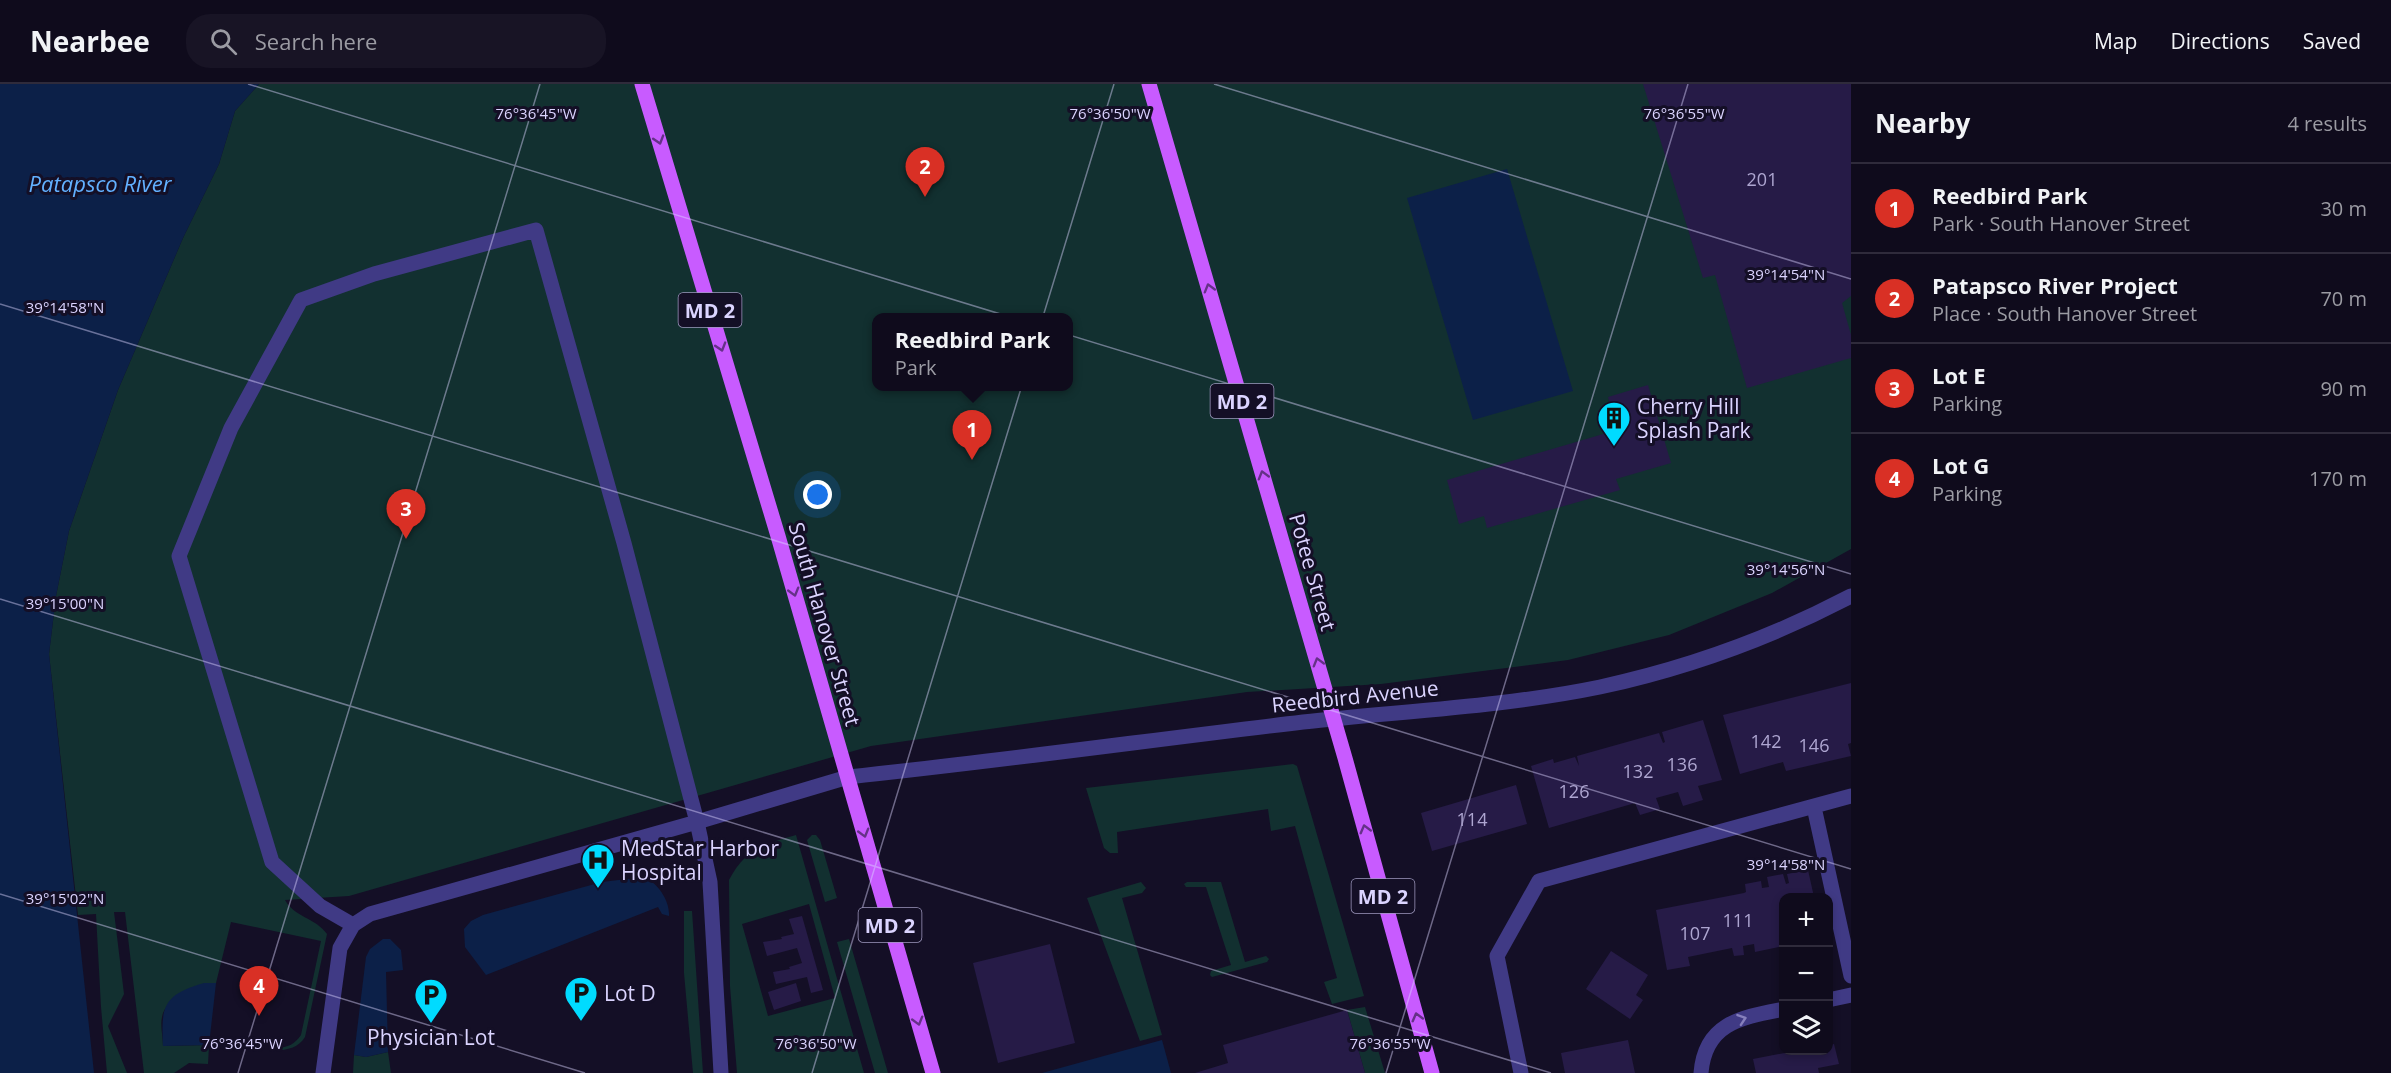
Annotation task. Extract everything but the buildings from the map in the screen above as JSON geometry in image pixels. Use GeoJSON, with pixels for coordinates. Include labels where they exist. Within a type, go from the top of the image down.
{"type":"FeatureCollection","features":[{"type":"Feature","properties":{"kind":"main road","name":"South Hanover Street"},"geometry":{"type":"LineString","coordinates":[[642,84],[778,536],[933,1073]]}},
{"type":"Feature","properties":{"kind":"main road","name":"Potee Street"},"geometry":{"type":"LineString","coordinates":[[1149,84],[1334,719],[1432,1073]]}},
{"type":"Feature","properties":{"kind":"street"},"geometry":{"type":"LineString","coordinates":[[323,1073],[340,948],[353,925],[320,906],[272,862],[179,556],[231,428],[301,300],[374,274],[536,230],[624,543],[697,822],[710,882],[721,1073]]}},
{"type":"Feature","properties":{"kind":"street","name":"Reedbird Avenue"},"geometry":{"type":"LineString","coordinates":[[353,925],[370,914],[848,777],[1334,719],[1509,701],[1598,687],[1673,669],[1748,644],[1813,616],[1851,596]]}},
{"type":"Feature","properties":{"kind":"street"},"geometry":{"type":"LineString","coordinates":[[1521,1073],[1497,956],[1539,881],[1851,796]]}},
{"type":"Feature","properties":{"kind":"street"},"geometry":{"type":"LineString","coordinates":[[1814,807],[1851,976]]}},
{"type":"Feature","properties":{"kind":"street"},"geometry":{"type":"LineString","coordinates":[[1833,999],[1851,995]]}},
{"type":"Feature","properties":{"kind":"street"},"geometry":{"type":"LineString","coordinates":[[1701,1073],[1709,1044],[1722,1027],[1743,1017],[1779,1010]]}},
{"type":"Feature","properties":{"kind":"green space"},"geometry":{"type":"Polygon","coordinates":[[[259,84],[1851,84],[1851,549],[1772,593],[1669,635],[1568,660],[1381,684],[1247,692],[871,746],[349,896],[285,900],[289,906],[317,924],[327,934],[305,1037],[289,1049],[277,1051],[277,1048],[288,1046],[301,1035],[321,941],[231,922],[216,983],[192,988],[176,998],[164,1010],[162,1017],[163,1046],[209,1045],[208,1064],[189,1063],[174,1073],[144,1073],[125,912],[114,912],[124,994],[108,1026],[127,1073],[107,1073],[96,914],[78,915],[49,654],[56,596],[69,531],[118,390],[183,238],[219,164],[235,111],[259,84]]]}},
{"type":"Feature","properties":{"kind":"green space"},"geometry":{"type":"Polygon","coordinates":[[[1293,764],[1297,766],[1364,996],[1332,1004],[1324,982],[1337,978],[1295,826],[1271,831],[1268,809],[1117,832],[1118,853],[1110,853],[1104,848],[1086,788],[1293,764]]]}},
{"type":"Feature","properties":{"kind":"green space"},"geometry":{"type":"Polygon","coordinates":[[[796,835],[864,1073],[737,1073],[730,986],[729,880],[742,861],[756,849],[796,835]],[[809,904],[742,924],[768,1016],[835,998],[809,904]]]}},
{"type":"Feature","properties":{"kind":"green space"},"geometry":{"type":"Polygon","coordinates":[[[812,835],[816,835],[820,840],[837,898],[825,902],[807,840],[812,835]]]}},
{"type":"Feature","properties":{"kind":"green space"},"geometry":{"type":"Polygon","coordinates":[[[1141,882],[1146,888],[1142,893],[1122,898],[1162,1035],[1140,1041],[1087,898],[1141,882]]]}},
{"type":"Feature","properties":{"kind":"green space"},"geometry":{"type":"Polygon","coordinates":[[[1187,882],[1221,882],[1245,962],[1266,956],[1269,959],[1267,962],[1212,977],[1210,975],[1211,971],[1231,965],[1206,887],[1186,887],[1184,884],[1187,882]]]}},
{"type":"Feature","properties":{"kind":"green space"},"geometry":{"type":"Polygon","coordinates":[[[684,911],[692,911],[703,1073],[693,1073],[684,973],[684,911]]]}},
{"type":"Feature","properties":{"kind":"green space"},"geometry":{"type":"Polygon","coordinates":[[[849,939],[888,1073],[875,1073],[837,942],[849,939]]]}},
{"type":"Feature","properties":{"kind":"green space"},"geometry":{"type":"Polygon","coordinates":[[[1365,1007],[1385,1073],[1365,1073],[1347,1010],[1365,1007]]]}},
{"type":"Feature","properties":{"kind":"green space"},"geometry":{"type":"Polygon","coordinates":[[[388,1052],[391,1073],[353,1073],[354,1055],[366,1057],[388,1052]]]}},
{"type":"Feature","properties":{"kind":"water","name":"Patapsco River"},"geometry":{"type":"Polygon","coordinates":[[[0,84],[259,84],[235,111],[219,164],[183,238],[118,390],[69,531],[56,596],[49,654],[94,1073],[0,1073],[0,84]]]}},
{"type":"Feature","properties":{"kind":"water"},"geometry":{"type":"Polygon","coordinates":[[[1507,169],[1573,391],[1473,420],[1407,198],[1507,169]]]}},
{"type":"Feature","properties":{"kind":"water"},"geometry":{"type":"Polygon","coordinates":[[[644,877],[662,893],[669,916],[662,914],[658,907],[486,975],[465,947],[464,929],[471,921],[483,915],[602,882],[644,877]]]}},
{"type":"Feature","properties":{"kind":"water"},"geometry":{"type":"Polygon","coordinates":[[[383,939],[390,939],[401,950],[403,970],[386,972],[388,1052],[366,1057],[354,1055],[366,957],[370,949],[383,939]]]}},
{"type":"Feature","properties":{"kind":"water"},"geometry":{"type":"Polygon","coordinates":[[[204,983],[216,983],[209,1045],[163,1046],[163,1021],[167,1004],[180,992],[204,983]]]}},
{"type":"Feature","properties":{"kind":"water"},"geometry":{"type":"Polygon","coordinates":[[[1162,1040],[1171,1073],[1042,1073],[1162,1040]]]}},
{"type":"Feature","properties":{"kind":"place","name":"Patapsco River Project"},"geometry":{"type":"Point","coordinates":[925,197]}},
{"type":"Feature","properties":{"kind":"place","name":"Cherry Hill Splash Park"},"geometry":{"type":"Point","coordinates":[1614,447]}},
{"type":"Feature","properties":{"kind":"place","name":"Reedbird Park"},"geometry":{"type":"Point","coordinates":[972,460]}},
{"type":"Feature","properties":{"kind":"place","name":"Lot E"},"geometry":{"type":"Point","coordinates":[406,539]}},
{"type":"Feature","properties":{"kind":"place","name":"MedStar Harbor Hospital"},"geometry":{"type":"Point","coordinates":[598,889]}},
{"type":"Feature","properties":{"kind":"place","name":"Lot G"},"geometry":{"type":"Point","coordinates":[259,1016]}},
{"type":"Feature","properties":{"kind":"place","name":"Lot D"},"geometry":{"type":"Point","coordinates":[581,1022]}},
{"type":"Feature","properties":{"kind":"place","name":"Physician Lot"},"geometry":{"type":"Point","coordinates":[431,1024]}}]}
